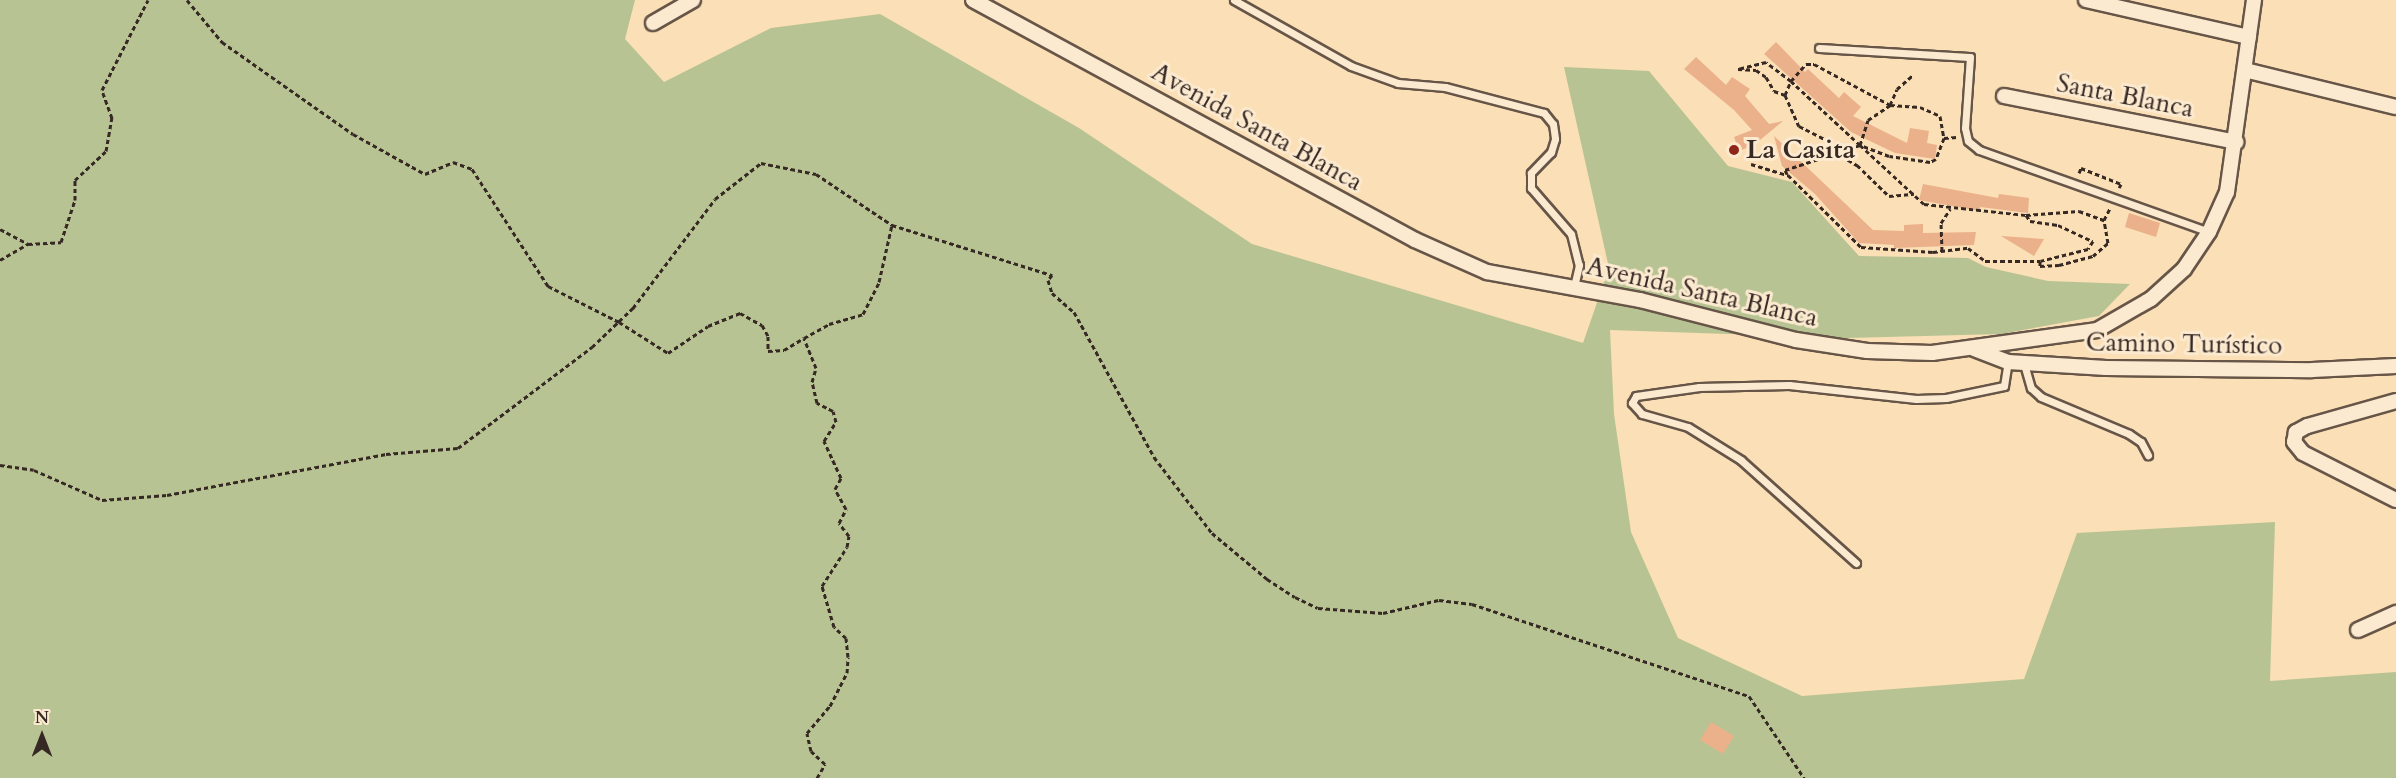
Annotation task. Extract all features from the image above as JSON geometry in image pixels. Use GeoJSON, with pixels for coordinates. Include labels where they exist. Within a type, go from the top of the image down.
{"type":"FeatureCollection","features":[{"type":"Feature","properties":{"kind":"street"},"geometry":{"type":"LineString","coordinates":[[653,23],[693,0]]}},
{"type":"Feature","properties":{"kind":"street","name":"Avenida Santa Blanca"},"geometry":{"type":"LineString","coordinates":[[973,0],[1415,240],[1487,272],[1574,287],[1796,340],[1867,351],[1932,354],[2097,330],[2116,321],[2168,285],[2209,232],[2227,192],[2236,142],[2254,0]]}},
{"type":"Feature","properties":{"kind":"street"},"geometry":{"type":"LineString","coordinates":[[2086,0],[2249,37]]}},
{"type":"Feature","properties":{"kind":"street"},"geometry":{"type":"LineString","coordinates":[[2245,70],[2396,107]]}},
{"type":"Feature","properties":{"kind":"street","name":"Santa Blanca"},"geometry":{"type":"LineString","coordinates":[[2004,96],[2236,142]]}},
{"type":"Feature","properties":{"kind":"street","name":"Camino Turístico"},"geometry":{"type":"LineString","coordinates":[[1974,349],[2008,362],[2024,364],[2210,370],[2396,366]]}},
{"type":"Feature","properties":{"kind":"street"},"geometry":{"type":"LineString","coordinates":[[2396,401],[2307,426],[2296,432],[2294,442],[2303,453],[2396,500]]}},
{"type":"Feature","properties":{"kind":"street"},"geometry":{"type":"LineString","coordinates":[[2358,630],[2396,613]]}},
{"type":"Feature","properties":{"kind":"lane"},"geometry":{"type":"LineString","coordinates":[[1233,0],[1351,66],[1398,83],[1445,87],[1544,113],[1553,124],[1555,138],[1551,152],[1531,173],[1531,188],[1571,234],[1578,265],[1574,287]]}},
{"type":"Feature","properties":{"kind":"lane"},"geometry":{"type":"LineString","coordinates":[[1819,48],[1970,57],[1967,135],[1979,150],[2113,200],[2209,232]]}},
{"type":"Feature","properties":{"kind":"lane"},"geometry":{"type":"LineString","coordinates":[[1856,563],[1741,460],[1688,427],[1642,414],[1632,403],[1636,396],[1699,387],[1789,385],[1916,399],[1946,398],[2004,386],[2008,362]]}},
{"type":"Feature","properties":{"kind":"lane"},"geometry":{"type":"LineString","coordinates":[[2024,364],[2031,388],[2041,397],[2129,434],[2141,442],[2148,455]]}},
{"type":"Feature","properties":{"kind":"path"},"geometry":{"type":"LineString","coordinates":[[0,260],[28,244],[61,242],[75,200],[75,180],[106,151],[112,118],[102,90],[148,0]]}},
{"type":"Feature","properties":{"kind":"path"},"geometry":{"type":"LineString","coordinates":[[187,0],[222,42],[353,134],[425,174],[453,162],[472,169],[548,286],[619,322],[668,353],[708,326],[740,313],[762,325],[768,336],[768,351],[784,350],[829,324],[862,314],[879,282],[892,225]]}},
{"type":"Feature","properties":{"kind":"path"},"geometry":{"type":"LineString","coordinates":[[1785,95],[1774,92],[1766,77],[1756,70],[1738,69],[1766,62],[1791,81],[1924,204],[1950,209],[2026,216],[2079,211],[2104,220]]}},
{"type":"Feature","properties":{"kind":"path"},"geometry":{"type":"LineString","coordinates":[[1914,194],[1888,196],[1857,165],[1835,153],[1826,140],[1799,126],[1785,95],[1791,81],[1806,64],[1814,64],[1890,105],[1920,107],[1940,116],[1944,138],[1936,159],[1930,162],[1889,156],[1860,145],[1835,153],[1785,170],[1861,247],[1942,251],[1968,248],[1985,261],[2040,261],[2088,249],[2093,241],[2058,225],[2030,221],[2026,216]]}},
{"type":"Feature","properties":{"kind":"path"},"geometry":{"type":"LineString","coordinates":[[1860,145],[1868,120],[1890,105],[1897,89],[1913,75]]}},
{"type":"Feature","properties":{"kind":"path"},"geometry":{"type":"LineString","coordinates":[[1944,138],[1967,135]]}},
{"type":"Feature","properties":{"kind":"path"},"geometry":{"type":"LineString","coordinates":[[0,465],[34,470],[102,500],[167,495],[386,454],[458,448],[592,347],[619,322],[715,199],[761,163],[816,174],[892,225],[1052,275],[1048,280],[1052,293],[1074,312],[1154,457],[1212,533],[1267,579],[1295,597],[1317,608],[1383,613],[1439,600],[1472,604],[1749,696],[1804,778]]}},
{"type":"Feature","properties":{"kind":"path"},"geometry":{"type":"LineString","coordinates":[[1750,164],[1788,175]]}},
{"type":"Feature","properties":{"kind":"path"},"geometry":{"type":"LineString","coordinates":[[2040,261],[2040,266],[2059,265],[2093,256],[2108,243],[2104,220],[2121,184],[2081,168],[2078,175],[2068,172]]}},
{"type":"Feature","properties":{"kind":"path"},"geometry":{"type":"LineString","coordinates":[[1942,251],[1941,223],[1950,209]]}},
{"type":"Feature","properties":{"kind":"path"},"geometry":{"type":"LineString","coordinates":[[0,229],[28,244]]}},
{"type":"Feature","properties":{"kind":"path"},"geometry":{"type":"LineString","coordinates":[[804,338],[816,368],[812,382],[817,402],[833,411],[836,422],[824,441],[841,478],[835,489],[846,508],[839,523],[849,536],[847,547],[822,586],[834,627],[846,638],[848,657],[847,673],[830,706],[807,733],[811,751],[825,764],[817,778]]}},
{"type":"Feature","properties":{"kind":"green space"},"geometry":{"type":"Polygon","coordinates":[[[0,0],[635,0],[625,39],[664,82],[771,28],[880,14],[1079,128],[1252,244],[1583,343],[1609,268],[1564,67],[1649,71],[1728,166],[1792,182],[1859,256],[1968,258],[1986,267],[2048,281],[2130,284],[2099,316],[2001,334],[1847,338],[1610,330],[1614,414],[1631,532],[1678,638],[1802,696],[2024,679],[2077,533],[2275,522],[2270,681],[2396,672],[2396,778],[0,778],[0,0]]]}},
{"type":"Feature","properties":{"kind":"building"},"geometry":{"type":"Polygon","coordinates":[[[1776,42],[1805,72],[1808,69],[1839,98],[1844,92],[1861,107],[1853,116],[1907,143],[1910,128],[1929,131],[1927,143],[1937,145],[1935,159],[1895,153],[1851,132],[1764,54],[1776,42]]]}},
{"type":"Feature","properties":{"kind":"building"},"geometry":{"type":"Polygon","coordinates":[[[1696,57],[1726,85],[1732,77],[1750,89],[1745,96],[1769,124],[1783,121],[1754,145],[1739,151],[1734,137],[1752,130],[1734,110],[1684,69],[1696,57]]]}},
{"type":"Feature","properties":{"kind":"building"},"geometry":{"type":"Polygon","coordinates":[[[1774,136],[1873,230],[1904,231],[1904,225],[1923,224],[1923,233],[1976,232],[1974,245],[1894,248],[1894,245],[1859,243],[1815,194],[1782,166],[1774,136]]]}},
{"type":"Feature","properties":{"kind":"building"},"geometry":{"type":"Polygon","coordinates":[[[1923,184],[1998,198],[1999,194],[2029,198],[2028,213],[1980,207],[1980,211],[1919,200],[1923,184]]]}},
{"type":"Feature","properties":{"kind":"building"},"geometry":{"type":"Polygon","coordinates":[[[2129,213],[2160,223],[2156,237],[2125,227],[2129,213]]]}},
{"type":"Feature","properties":{"kind":"building"},"geometry":{"type":"Polygon","coordinates":[[[2001,236],[2044,239],[2034,256],[2001,236]]]}},
{"type":"Feature","properties":{"kind":"building"},"geometry":{"type":"Polygon","coordinates":[[[1711,722],[1734,736],[1723,754],[1700,740],[1711,722]]]}},
{"type":"Feature","properties":{"kind":"place","name":"La Casita"},"geometry":{"type":"Point","coordinates":[1734,150]}}]}
